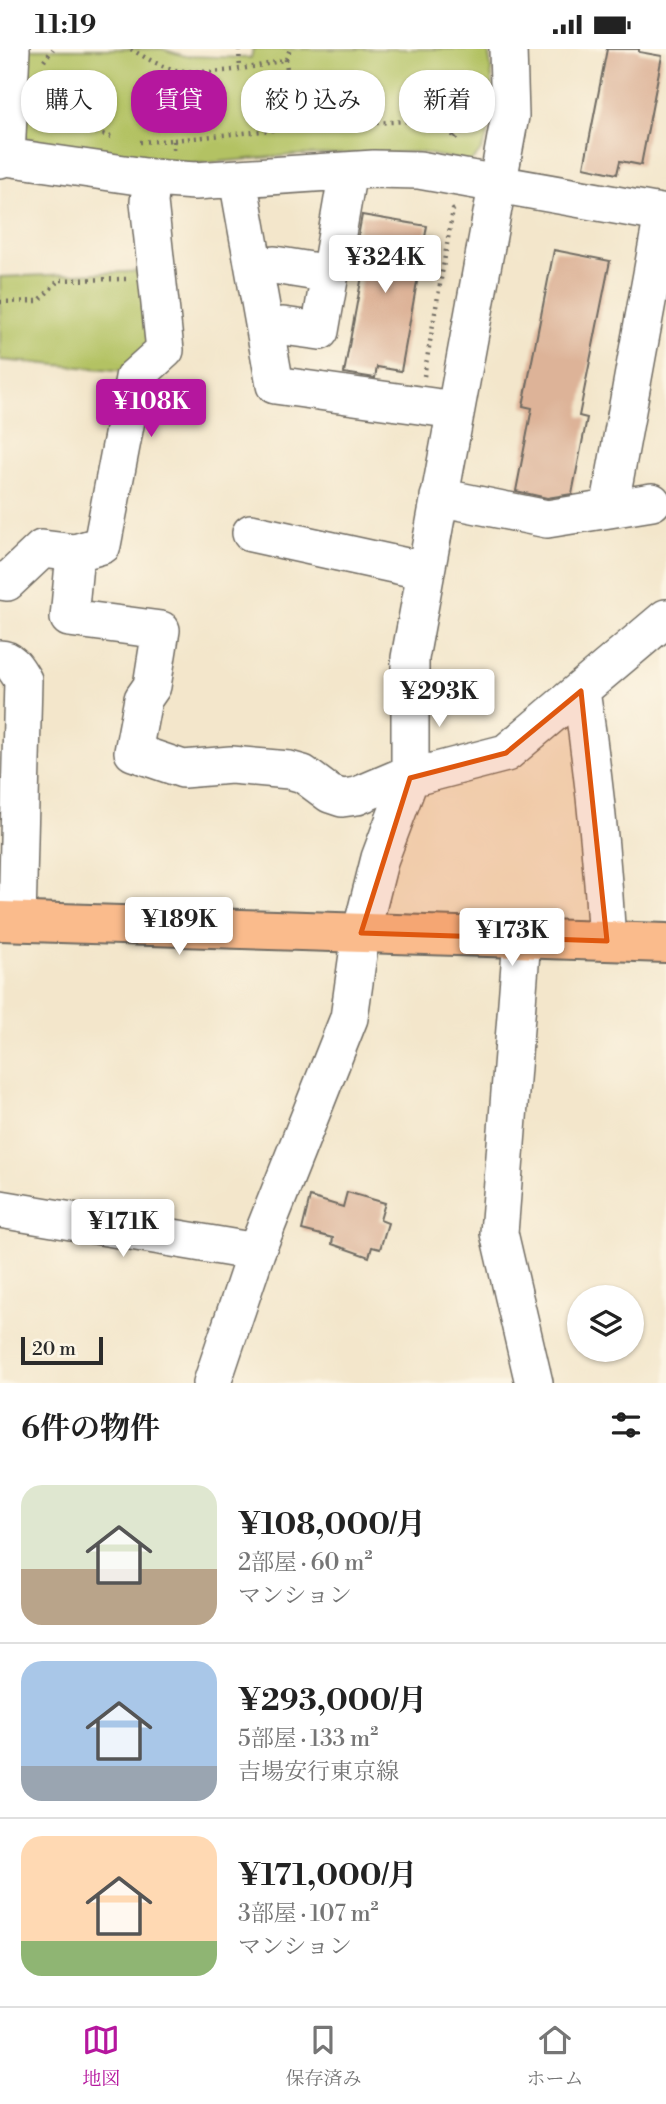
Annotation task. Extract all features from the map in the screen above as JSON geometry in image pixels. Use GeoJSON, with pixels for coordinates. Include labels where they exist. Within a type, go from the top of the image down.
{"type":"FeatureCollection","features":[{"type":"Feature","properties":{"kind":"main road"},"geometry":{"type":"LineString","coordinates":[[8,921],[666,943]]}},
{"type":"Feature","properties":{"kind":"street"},"geometry":{"type":"LineString","coordinates":[[212,1383],[256,1252],[349,1018],[361,933],[380,858],[410,778],[410,658],[510,116],[508,49]]}},
{"type":"Feature","properties":{"kind":"street"},"geometry":{"type":"LineString","coordinates":[[25,59],[3,158],[162,165],[195,181],[348,171],[419,170],[665,214],[609,509]]}},
{"type":"Feature","properties":{"kind":"street"},"geometry":{"type":"LineString","coordinates":[[0,581],[7,582],[42,549],[75,552],[102,545],[134,378],[165,350],[149,202],[162,165]]}},
{"type":"Feature","properties":{"kind":"street"},"geometry":{"type":"LineString","coordinates":[[283,326],[320,331],[348,171]]}},
{"type":"Feature","properties":{"kind":"street"},"geometry":{"type":"LineString","coordinates":[[238,179],[275,385],[455,410]]}},
{"type":"Feature","properties":{"kind":"street"},"geometry":{"type":"LineString","coordinates":[[274,265],[330,274]]}},
{"type":"Feature","properties":{"kind":"street"},"geometry":{"type":"LineString","coordinates":[[439,497],[547,519],[652,502]]}},
{"type":"Feature","properties":{"kind":"street"},"geometry":{"type":"LineString","coordinates":[[251,533],[425,571]]}},
{"type":"Feature","properties":{"kind":"street"},"geometry":{"type":"LineString","coordinates":[[75,552],[69,618],[161,630],[152,686],[143,699],[133,752],[183,769],[232,765],[289,770],[303,774],[330,794],[342,797],[357,796],[397,779],[506,753],[666,618]]}},
{"type":"Feature","properties":{"kind":"street"},"geometry":{"type":"LineString","coordinates":[[0,659],[6,659],[13,665],[23,680],[8,921]]}},
{"type":"Feature","properties":{"kind":"street"},"geometry":{"type":"LineString","coordinates":[[581,691],[592,758],[607,941]]}},
{"type":"Feature","properties":{"kind":"street"},"geometry":{"type":"LineString","coordinates":[[522,939],[499,1233],[534,1383]]}},
{"type":"Feature","properties":{"kind":"street"},"geometry":{"type":"LineString","coordinates":[[0,1209],[256,1252]]}},
{"type":"Feature","properties":{"kind":"path"},"geometry":{"type":"LineString","coordinates":[[25,59],[47,54],[53,49]]}},
{"type":"Feature","properties":{"kind":"path"},"geometry":{"type":"LineString","coordinates":[[131,49],[175,70],[261,67],[286,59]]}},
{"type":"Feature","properties":{"kind":"path"},"geometry":{"type":"LineString","coordinates":[[239,49],[240,69]]}},
{"type":"Feature","properties":{"kind":"path"},"geometry":{"type":"LineString","coordinates":[[287,70],[286,59],[290,49]]}},
{"type":"Feature","properties":{"kind":"path"},"geometry":{"type":"LineString","coordinates":[[385,122],[441,119],[462,147]]}},
{"type":"Feature","properties":{"kind":"path"},"geometry":{"type":"LineString","coordinates":[[96,133],[122,141]]}},
{"type":"Feature","properties":{"kind":"path"},"geometry":{"type":"LineString","coordinates":[[135,142],[243,133]]}},
{"type":"Feature","properties":{"kind":"path"},"geometry":{"type":"LineString","coordinates":[[454,138],[460,133]]}},
{"type":"Feature","properties":{"kind":"path"},"geometry":{"type":"LineString","coordinates":[[162,165],[174,140]]}},
{"type":"Feature","properties":{"kind":"path"},"geometry":{"type":"LineString","coordinates":[[423,382],[453,210],[463,204]]}},
{"type":"Feature","properties":{"kind":"path"},"geometry":{"type":"LineString","coordinates":[[0,302],[39,301],[59,280],[157,278]]}},
{"type":"Feature","properties":{"kind":"highlighted area"},"geometry":{"type":"Polygon","coordinates":[[[581,691],[607,941],[361,933],[410,778],[506,753],[581,691]]]}},
{"type":"Feature","properties":{"kind":"green space"},"geometry":{"type":"Polygon","coordinates":[[[25,49],[162,49],[185,56],[251,58],[253,49],[488,49],[491,70],[399,70],[399,133],[488,133],[479,152],[470,162],[418,152],[295,155],[171,164],[28,139],[23,133],[117,133],[117,70],[24,70],[25,49]]]}},
{"type":"Feature","properties":{"kind":"green space"},"geometry":{"type":"Polygon","coordinates":[[[146,271],[156,342],[126,371],[0,360],[0,277],[146,271]]]}},
{"type":"Feature","properties":{"kind":"building"},"geometry":{"type":"Polygon","coordinates":[[[607,49],[639,49],[639,52],[662,56],[641,165],[620,161],[617,174],[584,167],[607,49]]]}},
{"type":"Feature","properties":{"kind":"building"},"geometry":{"type":"Polygon","coordinates":[[[362,215],[427,226],[401,371],[377,367],[375,378],[344,373],[367,249],[356,248],[362,215]]]}},
{"type":"Feature","properties":{"kind":"building"},"geometry":{"type":"Polygon","coordinates":[[[554,250],[610,261],[579,416],[587,418],[572,494],[547,498],[516,491],[532,408],[523,406],[554,250]]]}},
{"type":"Feature","properties":{"kind":"building"},"geometry":{"type":"Polygon","coordinates":[[[347,1192],[385,1203],[380,1220],[388,1223],[380,1249],[372,1247],[369,1257],[332,1244],[333,1238],[302,1230],[310,1197],[343,1207],[347,1192]]]}}]}
